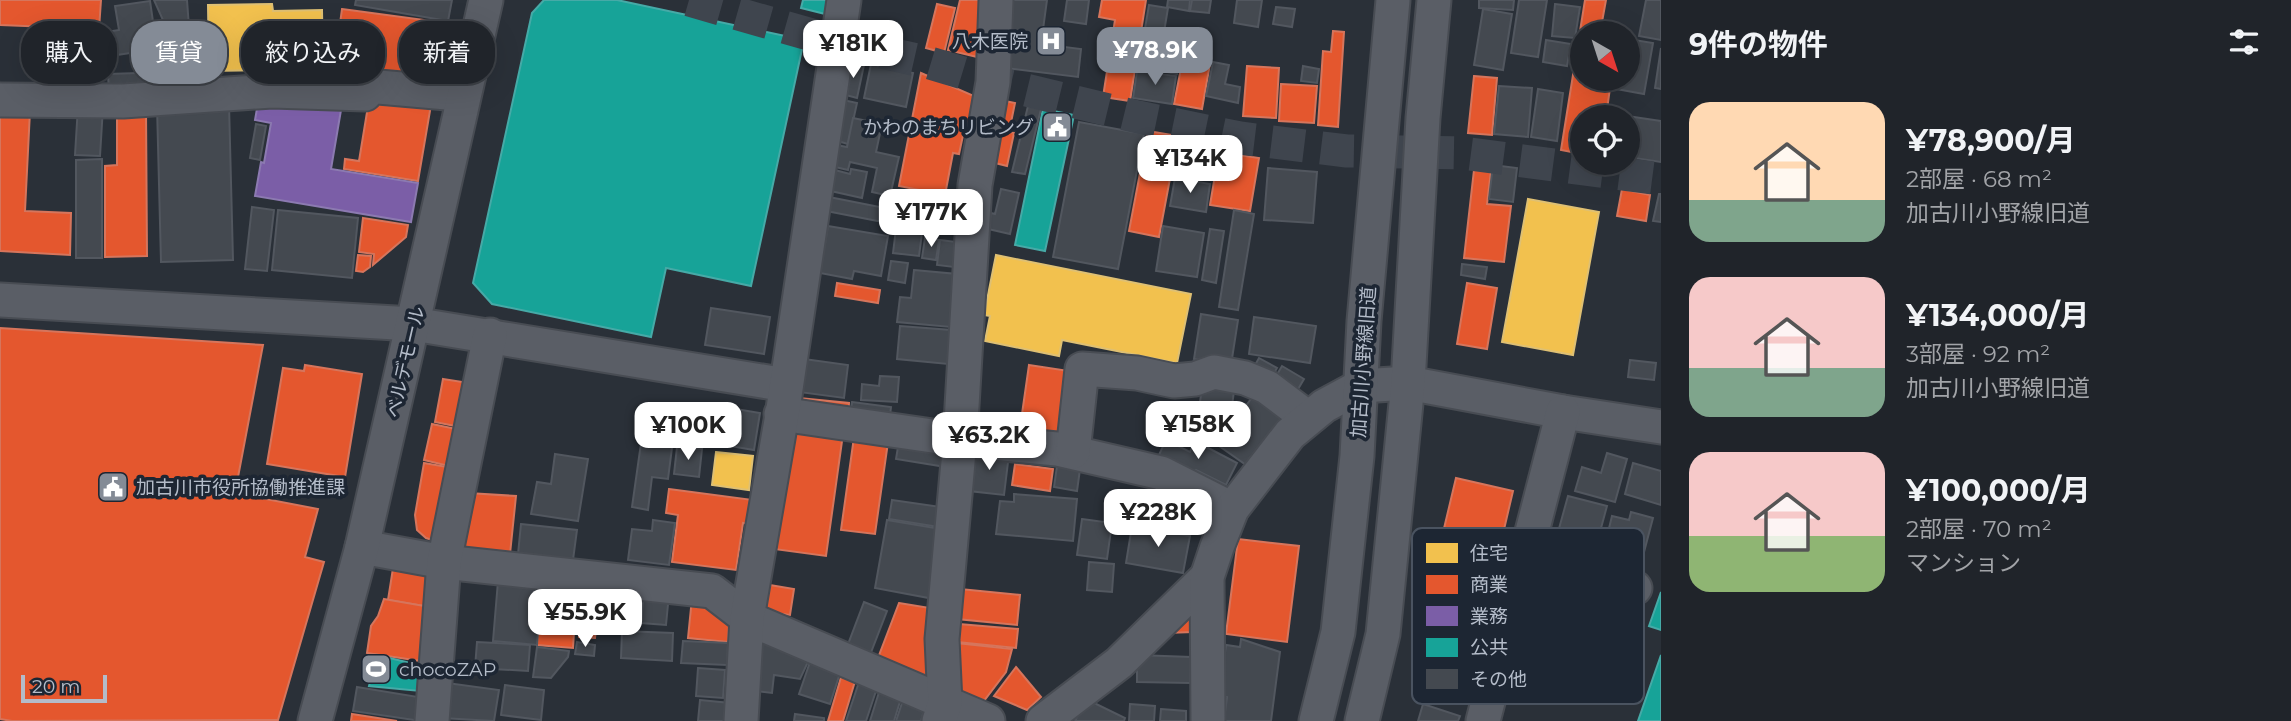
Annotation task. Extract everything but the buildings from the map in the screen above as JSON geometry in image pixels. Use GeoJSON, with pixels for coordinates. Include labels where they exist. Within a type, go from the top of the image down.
{"type":"FeatureCollection","features":[{"type":"Feature","properties":{"kind":"street","name":"ベルデモール"},"geometry":{"type":"LineString","coordinates":[[315,721],[362,547],[486,0]]}},
{"type":"Feature","properties":{"kind":"street"},"geometry":{"type":"LineString","coordinates":[[741,721],[747,618],[844,0]]}},
{"type":"Feature","properties":{"kind":"street"},"geometry":{"type":"LineString","coordinates":[[942,712],[942,639],[960,440],[975,185],[993,82],[996,0]]}},
{"type":"Feature","properties":{"kind":"street","name":"加古川小野線旧道"},"geometry":{"type":"LineString","coordinates":[[1316,721],[1338,632],[1357,456],[1365,308],[1393,0]]}},
{"type":"Feature","properties":{"kind":"street"},"geometry":{"type":"LineString","coordinates":[[1362,721],[1383,634],[1408,383],[1423,118],[1434,0]]}},
{"type":"Feature","properties":{"kind":"street"},"geometry":{"type":"LineString","coordinates":[[0,100],[123,101],[272,90],[365,94],[367,86],[447,93]]}},
{"type":"Feature","properties":{"kind":"street"},"geometry":{"type":"LineString","coordinates":[[0,300],[413,324],[490,335],[960,440],[1057,449],[1161,473],[1232,509]]}},
{"type":"Feature","properties":{"kind":"street"},"geometry":{"type":"LineString","coordinates":[[432,721],[444,562],[490,335]]}},
{"type":"Feature","properties":{"kind":"street"},"geometry":{"type":"LineString","coordinates":[[1073,453],[1082,369],[1137,373],[1174,381],[1195,379],[1214,372],[1245,378],[1267,387],[1308,418]]}},
{"type":"Feature","properties":{"kind":"street"},"geometry":{"type":"LineString","coordinates":[[1208,721],[1207,577],[1232,509],[1290,434],[1324,406],[1362,386],[1408,383],[1661,427]]}},
{"type":"Feature","properties":{"kind":"street"},"geometry":{"type":"LineString","coordinates":[[1534,528],[1563,412]]}},
{"type":"Feature","properties":{"kind":"street"},"geometry":{"type":"LineString","coordinates":[[362,547],[444,562],[712,591],[747,618],[942,712],[988,721]]}},
{"type":"Feature","properties":{"kind":"street"},"geometry":{"type":"LineString","coordinates":[[1043,721],[1119,663],[1207,577]]}},
{"type":"Feature","properties":{"kind":"street"},"geometry":{"type":"LineString","coordinates":[[1483,721],[1488,704]]}},
{"type":"Feature","properties":{"kind":"tunnel"},"geometry":{"type":"LineString","coordinates":[[689,0],[993,82],[1240,138],[1347,151],[1462,153],[1661,179]]}},
{"type":"Feature","properties":{"kind":"place","name":"八木医院"},"geometry":{"type":"Point","coordinates":[1051,41]}},
{"type":"Feature","properties":{"kind":"place","name":"かわのまちリビング"},"geometry":{"type":"Point","coordinates":[1057,127]}},
{"type":"Feature","properties":{"kind":"place","name":"加古川市役所協働推進課"},"geometry":{"type":"Point","coordinates":[113,487]}},
{"type":"Feature","properties":{"kind":"place","name":"chocoZAP"},"geometry":{"type":"Point","coordinates":[376,669]}}]}
